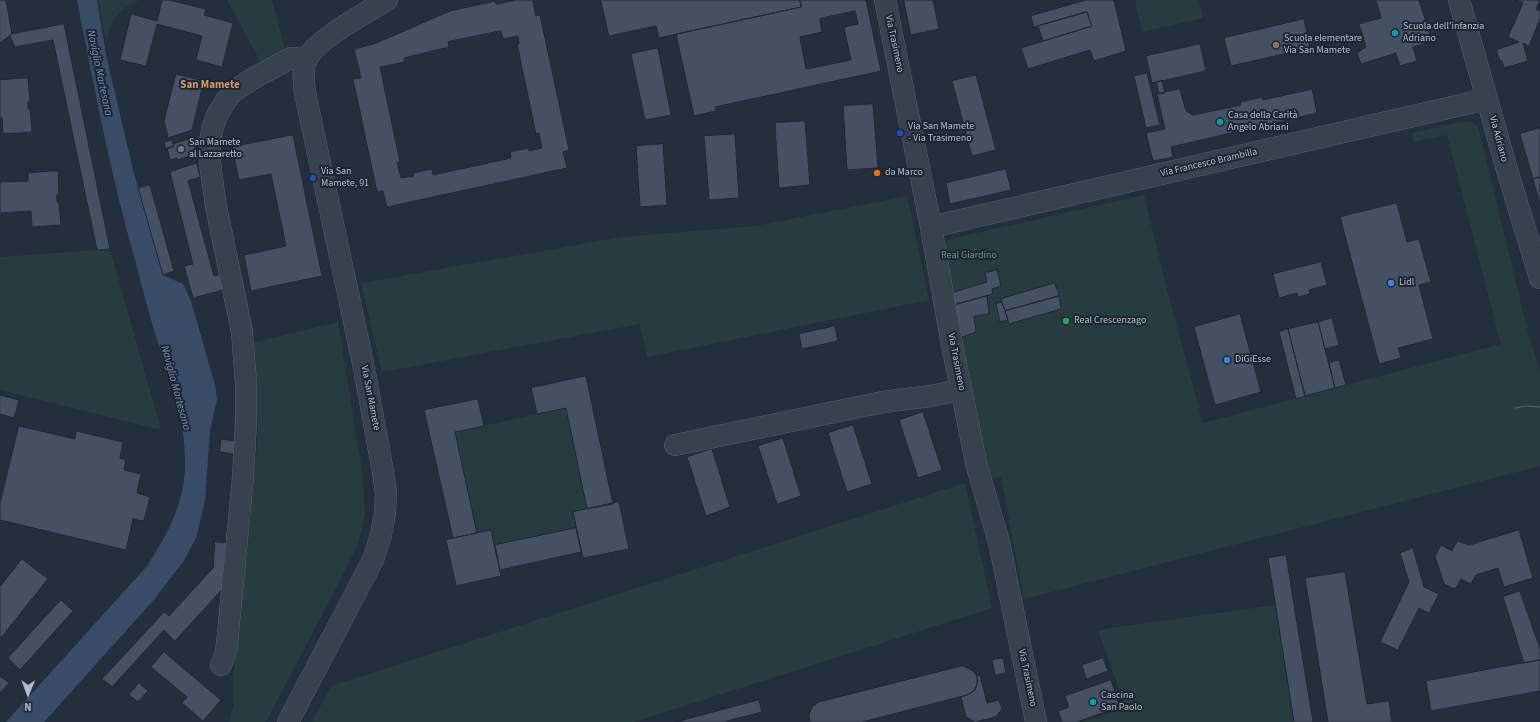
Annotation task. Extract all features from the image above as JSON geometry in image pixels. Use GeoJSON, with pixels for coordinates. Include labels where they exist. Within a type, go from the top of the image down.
{"type":"FeatureCollection","features":[{"type":"Feature","properties":{"kind":"street"},"geometry":{"type":"LineString","coordinates":[[221,665],[225,655],[245,448],[246,392],[244,349],[240,314],[216,206],[210,164],[210,141],[218,113],[227,98],[235,90],[291,58],[307,59],[317,46],[328,37],[386,0]]}},
{"type":"Feature","properties":{"kind":"street","name":"Via Trasimeno"},"geometry":{"type":"LineString","coordinates":[[885,0],[931,227],[978,476],[999,542],[1036,722]]}},
{"type":"Feature","properties":{"kind":"street","name":"Via Adriano"},"geometry":{"type":"LineString","coordinates":[[1459,0],[1507,170],[1540,278]]}},
{"type":"Feature","properties":{"kind":"street","name":"Via San Mamete"},"geometry":{"type":"LineString","coordinates":[[288,722],[374,556],[383,528],[386,499],[383,472],[365,375],[305,93],[303,70],[307,59]]}},
{"type":"Feature","properties":{"kind":"street","name":"Via Francesco Brambilla"},"geometry":{"type":"LineString","coordinates":[[931,227],[1487,99]]}},
{"type":"Feature","properties":{"kind":"street"},"geometry":{"type":"LineString","coordinates":[[674,445],[883,402],[932,396],[961,390]]}},
{"type":"Feature","properties":{"kind":"green space"},"geometry":{"type":"Polygon","coordinates":[[[98,0],[139,0],[125,8],[116,17],[106,43],[98,0]]]}},
{"type":"Feature","properties":{"kind":"green space"},"geometry":{"type":"Polygon","coordinates":[[[227,0],[272,0],[286,53],[263,66],[227,0]]]}},
{"type":"Feature","properties":{"kind":"green space"},"geometry":{"type":"Polygon","coordinates":[[[1135,0],[1199,0],[1203,18],[1142,32],[1135,0]]]}},
{"type":"Feature","properties":{"kind":"green space","name":"Real Giardino"},"geometry":{"type":"Polygon","coordinates":[[[1460,122],[1470,122],[1478,126],[1529,337],[1540,370],[1540,466],[1024,599],[1001,477],[990,479],[941,241],[1144,195],[1168,294],[1203,423],[1501,344],[1447,135],[1414,142],[1412,133],[1460,122]]]}},
{"type":"Feature","properties":{"kind":"green space"},"geometry":{"type":"Polygon","coordinates":[[[907,196],[929,300],[647,357],[640,324],[382,372],[361,283],[622,237],[755,226],[907,196]]]}},
{"type":"Feature","properties":{"kind":"green space"},"geometry":{"type":"Polygon","coordinates":[[[110,249],[161,430],[0,390],[0,257],[110,249]]]}},
{"type":"Feature","properties":{"kind":"green space"},"geometry":{"type":"Polygon","coordinates":[[[338,322],[362,470],[365,513],[362,529],[357,546],[349,563],[266,722],[229,722],[234,704],[234,655],[248,544],[258,427],[251,343],[338,322]]]}},
{"type":"Feature","properties":{"kind":"green space"},"geometry":{"type":"Polygon","coordinates":[[[566,408],[587,509],[573,513],[576,528],[495,545],[491,530],[477,533],[455,432],[566,408]]]}},
{"type":"Feature","properties":{"kind":"green space"},"geometry":{"type":"Polygon","coordinates":[[[965,483],[992,608],[634,722],[312,722],[331,686],[965,483]]]}},
{"type":"Feature","properties":{"kind":"green space"},"geometry":{"type":"Polygon","coordinates":[[[1275,605],[1294,722],[1082,722],[1126,708],[1098,631],[1110,628],[1275,605]]]}},
{"type":"Feature","properties":{"kind":"water","name":"Naviglio Martesana"},"geometry":{"type":"Polygon","coordinates":[[[77,0],[97,0],[106,55],[134,174],[163,275],[183,284],[191,301],[215,385],[217,399],[210,431],[205,501],[196,538],[183,562],[151,603],[44,722],[6,722],[147,566],[162,542],[174,517],[179,504],[184,477],[185,448],[180,419],[146,302],[117,193],[77,0]]]}},
{"type":"Feature","properties":{"kind":"building"},"geometry":{"type":"Polygon","coordinates":[[[0,0],[6,0],[12,34],[0,43],[0,0]]]}},
{"type":"Feature","properties":{"kind":"building"},"geometry":{"type":"Polygon","coordinates":[[[162,0],[169,0],[206,9],[204,15],[233,23],[222,67],[196,60],[202,36],[157,24],[146,66],[120,60],[131,14],[157,21],[162,0]]]}},
{"type":"Feature","properties":{"kind":"building"},"geometry":{"type":"Polygon","coordinates":[[[516,0],[533,0],[536,16],[540,15],[569,150],[563,152],[567,168],[387,207],[383,191],[377,192],[353,79],[361,78],[354,49],[374,44],[450,11],[495,1],[496,4],[516,0]],[[501,31],[448,42],[449,47],[404,58],[405,62],[380,67],[400,162],[397,162],[401,178],[414,176],[413,173],[432,169],[433,175],[511,158],[510,152],[528,148],[529,151],[542,148],[539,133],[536,134],[517,44],[519,44],[518,36],[503,39],[501,31]]]}},
{"type":"Feature","properties":{"kind":"building"},"geometry":{"type":"Polygon","coordinates":[[[601,0],[800,0],[801,7],[659,38],[656,26],[609,36],[601,0]]]}},
{"type":"Feature","properties":{"kind":"building"},"geometry":{"type":"Polygon","coordinates":[[[800,0],[866,0],[881,71],[715,107],[716,111],[694,116],[676,34],[801,7],[800,0]],[[855,11],[820,19],[822,32],[800,37],[806,69],[851,60],[844,27],[858,24],[855,11]]]}},
{"type":"Feature","properties":{"kind":"building"},"geometry":{"type":"Polygon","coordinates":[[[904,0],[933,0],[939,29],[911,35],[904,0]]]}},
{"type":"Feature","properties":{"kind":"building"},"geometry":{"type":"Polygon","coordinates":[[[1086,0],[1114,0],[1126,51],[1094,61],[1090,50],[1028,69],[1021,48],[1092,26],[1087,12],[1034,27],[1031,16],[1086,0]]]}},
{"type":"Feature","properties":{"kind":"building","name":"Scuola dell'infanzia Adriano"},"geometry":{"type":"Polygon","coordinates":[[[1376,0],[1419,0],[1432,41],[1413,47],[1417,61],[1400,66],[1396,53],[1361,64],[1357,53],[1366,47],[1359,24],[1381,18],[1376,0]]]}},
{"type":"Feature","properties":{"kind":"building"},"geometry":{"type":"Polygon","coordinates":[[[1515,0],[1540,0],[1536,9],[1540,11],[1540,19],[1529,46],[1523,43],[1528,61],[1504,68],[1496,50],[1519,42],[1508,37],[1523,3],[1515,0]]]}},
{"type":"Feature","properties":{"kind":"building"},"geometry":{"type":"Polygon","coordinates":[[[1087,12],[1092,26],[1043,41],[1038,26],[1087,12]]]}},
{"type":"Feature","properties":{"kind":"building"},"geometry":{"type":"Polygon","coordinates":[[[1304,19],[1310,48],[1231,66],[1224,38],[1304,19]]]}},
{"type":"Feature","properties":{"kind":"building"},"geometry":{"type":"Polygon","coordinates":[[[64,24],[110,249],[97,250],[53,40],[15,47],[10,36],[12,34],[64,24]]]}},
{"type":"Feature","properties":{"kind":"building"},"geometry":{"type":"Polygon","coordinates":[[[1200,44],[1206,71],[1152,83],[1146,56],[1200,44]]]}},
{"type":"Feature","properties":{"kind":"building"},"geometry":{"type":"Polygon","coordinates":[[[658,48],[671,115],[645,120],[631,54],[658,48]]]}},
{"type":"Feature","properties":{"kind":"building"},"geometry":{"type":"Polygon","coordinates":[[[1147,73],[1160,125],[1146,128],[1134,76],[1147,73]]]}},
{"type":"Feature","properties":{"kind":"building"},"geometry":{"type":"Polygon","coordinates":[[[176,74],[204,81],[192,130],[168,138],[164,121],[176,74]]]}},
{"type":"Feature","properties":{"kind":"building"},"geometry":{"type":"Polygon","coordinates":[[[976,75],[996,150],[972,156],[952,81],[976,75]]]}},
{"type":"Feature","properties":{"kind":"building"},"geometry":{"type":"Polygon","coordinates":[[[28,78],[30,101],[28,102],[28,109],[30,109],[32,132],[3,134],[2,118],[0,118],[0,80],[28,78]]]}},
{"type":"Feature","properties":{"kind":"building"},"geometry":{"type":"Polygon","coordinates":[[[1162,81],[1165,93],[1159,94],[1156,82],[1162,81]]]}},
{"type":"Feature","properties":{"kind":"building","name":"Casa della Carità Angelo Abriani"},"geometry":{"type":"Polygon","coordinates":[[[1180,89],[1186,111],[1193,115],[1241,105],[1240,102],[1262,97],[1263,100],[1312,89],[1317,113],[1171,147],[1173,157],[1153,161],[1146,133],[1165,129],[1157,94],[1180,89]]]}},
{"type":"Feature","properties":{"kind":"building"},"geometry":{"type":"Polygon","coordinates":[[[873,104],[878,168],[847,170],[843,106],[873,104]]]}},
{"type":"Feature","properties":{"kind":"building"},"geometry":{"type":"Polygon","coordinates":[[[805,121],[810,185],[779,188],[775,123],[805,121]]]}},
{"type":"Feature","properties":{"kind":"building"},"geometry":{"type":"Polygon","coordinates":[[[1540,128],[1540,177],[1533,179],[1520,134],[1540,128]]]}},
{"type":"Feature","properties":{"kind":"building"},"geometry":{"type":"Polygon","coordinates":[[[735,134],[739,198],[709,200],[704,136],[735,134]]]}},
{"type":"Feature","properties":{"kind":"building"},"geometry":{"type":"Polygon","coordinates":[[[293,135],[322,276],[251,291],[244,255],[286,246],[271,174],[239,180],[232,147],[293,135]]]}},
{"type":"Feature","properties":{"kind":"building","name":"San Mamete al Lazzaretto"},"geometry":{"type":"Polygon","coordinates":[[[193,138],[197,154],[177,160],[177,158],[170,160],[167,148],[174,146],[173,144],[193,138]]]}},
{"type":"Feature","properties":{"kind":"building"},"geometry":{"type":"Polygon","coordinates":[[[172,140],[174,146],[166,150],[164,142],[172,140]]]}},
{"type":"Feature","properties":{"kind":"building"},"geometry":{"type":"Polygon","coordinates":[[[663,144],[667,205],[640,207],[636,146],[663,144]]]}},
{"type":"Feature","properties":{"kind":"building"},"geometry":{"type":"Polygon","coordinates":[[[197,163],[200,177],[188,181],[214,276],[223,274],[227,289],[193,298],[184,266],[193,264],[170,172],[197,163]]]}},
{"type":"Feature","properties":{"kind":"building"},"geometry":{"type":"Polygon","coordinates":[[[1006,169],[1011,190],[950,204],[946,183],[1006,169]]]}},
{"type":"Feature","properties":{"kind":"building"},"geometry":{"type":"Polygon","coordinates":[[[58,171],[59,194],[57,195],[57,202],[59,202],[61,225],[32,227],[31,211],[0,213],[0,182],[28,181],[28,173],[58,171]]]}},
{"type":"Feature","properties":{"kind":"building"},"geometry":{"type":"Polygon","coordinates":[[[1540,177],[1540,204],[1533,179],[1540,177]]]}},
{"type":"Feature","properties":{"kind":"building"},"geometry":{"type":"Polygon","coordinates":[[[150,185],[174,271],[163,275],[138,188],[150,185]]]}},
{"type":"Feature","properties":{"kind":"building","name":"Lidl"},"geometry":{"type":"Polygon","coordinates":[[[1397,203],[1407,242],[1419,239],[1431,282],[1419,285],[1433,339],[1398,348],[1401,358],[1379,364],[1340,217],[1397,203]]]}},
{"type":"Feature","properties":{"kind":"building"},"geometry":{"type":"Polygon","coordinates":[[[1321,262],[1327,285],[1309,290],[1310,294],[1298,297],[1297,293],[1279,298],[1273,274],[1321,262]]]}},
{"type":"Feature","properties":{"kind":"building"},"geometry":{"type":"Polygon","coordinates":[[[997,270],[1001,286],[992,289],[993,294],[954,305],[951,293],[987,282],[985,273],[997,270]]]}},
{"type":"Feature","properties":{"kind":"building"},"geometry":{"type":"Polygon","coordinates":[[[1055,283],[1059,296],[1005,311],[1001,299],[1055,283]]]}},
{"type":"Feature","properties":{"kind":"building"},"geometry":{"type":"Polygon","coordinates":[[[987,296],[989,314],[974,316],[976,332],[960,338],[954,305],[987,296]]]}},
{"type":"Feature","properties":{"kind":"building"},"geometry":{"type":"Polygon","coordinates":[[[1059,296],[1061,309],[1009,324],[1005,311],[1059,296]]]}},
{"type":"Feature","properties":{"kind":"building"},"geometry":{"type":"Polygon","coordinates":[[[1002,302],[1008,320],[1000,322],[996,304],[1002,302]]]}},
{"type":"Feature","properties":{"kind":"building","name":"DiGiEsse"},"geometry":{"type":"Polygon","coordinates":[[[1240,314],[1261,392],[1215,405],[1194,327],[1240,314]]]}},
{"type":"Feature","properties":{"kind":"building"},"geometry":{"type":"Polygon","coordinates":[[[1332,318],[1339,345],[1325,349],[1318,322],[1332,318]]]}},
{"type":"Feature","properties":{"kind":"building"},"geometry":{"type":"Polygon","coordinates":[[[1318,322],[1335,388],[1305,396],[1288,329],[1318,322]]]}},
{"type":"Feature","properties":{"kind":"building"},"geometry":{"type":"Polygon","coordinates":[[[835,326],[838,341],[802,349],[799,334],[835,326]]]}},
{"type":"Feature","properties":{"kind":"building"},"geometry":{"type":"Polygon","coordinates":[[[1288,329],[1305,396],[1296,399],[1279,332],[1288,329]]]}},
{"type":"Feature","properties":{"kind":"building"},"geometry":{"type":"Polygon","coordinates":[[[1339,360],[1346,385],[1335,388],[1329,363],[1339,360]]]}},
{"type":"Feature","properties":{"kind":"building"},"geometry":{"type":"Polygon","coordinates":[[[586,376],[613,504],[587,509],[566,408],[537,414],[531,388],[586,376]]]}},
{"type":"Feature","properties":{"kind":"building"},"geometry":{"type":"Polygon","coordinates":[[[0,395],[19,400],[14,418],[0,414],[0,395]]]}},
{"type":"Feature","properties":{"kind":"building"},"geometry":{"type":"Polygon","coordinates":[[[478,399],[484,426],[455,432],[477,533],[453,538],[424,410],[478,399]]]}},
{"type":"Feature","properties":{"kind":"building"},"geometry":{"type":"Polygon","coordinates":[[[923,412],[942,470],[918,478],[899,420],[923,412]]]}},
{"type":"Feature","properties":{"kind":"building"},"geometry":{"type":"Polygon","coordinates":[[[853,425],[872,484],[847,492],[828,433],[853,425]]]}},
{"type":"Feature","properties":{"kind":"building"},"geometry":{"type":"Polygon","coordinates":[[[19,426],[75,439],[76,431],[123,442],[120,458],[126,460],[124,470],[141,474],[137,493],[150,497],[144,521],[133,519],[126,550],[0,520],[0,503],[19,426]]]}},
{"type":"Feature","properties":{"kind":"building"},"geometry":{"type":"Polygon","coordinates":[[[783,438],[801,496],[777,504],[758,446],[783,438]]]}},
{"type":"Feature","properties":{"kind":"building"},"geometry":{"type":"Polygon","coordinates":[[[221,439],[235,441],[234,454],[220,452],[221,439]]]}},
{"type":"Feature","properties":{"kind":"building"},"geometry":{"type":"Polygon","coordinates":[[[712,449],[730,507],[706,516],[687,457],[712,449]]]}},
{"type":"Feature","properties":{"kind":"building"},"geometry":{"type":"Polygon","coordinates":[[[619,502],[629,549],[583,558],[573,512],[619,502]]]}},
{"type":"Feature","properties":{"kind":"building"},"geometry":{"type":"Polygon","coordinates":[[[576,528],[581,552],[500,570],[495,545],[576,528]]]}},
{"type":"Feature","properties":{"kind":"building"},"geometry":{"type":"Polygon","coordinates":[[[491,530],[501,576],[456,586],[446,540],[491,530]]]}},
{"type":"Feature","properties":{"kind":"building"},"geometry":{"type":"Polygon","coordinates":[[[1519,530],[1533,578],[1504,587],[1498,568],[1476,575],[1471,584],[1461,579],[1455,589],[1444,584],[1435,556],[1441,545],[1452,551],[1457,541],[1469,545],[1519,530]]]}},
{"type":"Feature","properties":{"kind":"building"},"geometry":{"type":"Polygon","coordinates":[[[215,542],[231,543],[227,584],[175,641],[164,630],[112,687],[102,679],[164,612],[169,616],[213,568],[215,542]]]}},
{"type":"Feature","properties":{"kind":"building"},"geometry":{"type":"Polygon","coordinates":[[[1413,548],[1424,587],[1439,594],[1429,613],[1419,608],[1398,650],[1380,642],[1409,582],[1400,553],[1413,548]]]}},
{"type":"Feature","properties":{"kind":"building"},"geometry":{"type":"Polygon","coordinates":[[[1286,555],[1313,722],[1294,722],[1268,558],[1286,555]]]}},
{"type":"Feature","properties":{"kind":"building"},"geometry":{"type":"Polygon","coordinates":[[[22,559],[48,579],[0,639],[0,587],[22,559]]]}},
{"type":"Feature","properties":{"kind":"building"},"geometry":{"type":"Polygon","coordinates":[[[1345,572],[1367,704],[1389,701],[1392,722],[1328,722],[1305,578],[1345,572]]]}},
{"type":"Feature","properties":{"kind":"building"},"geometry":{"type":"Polygon","coordinates":[[[1520,591],[1540,649],[1540,660],[1524,663],[1503,597],[1520,591]]]}},
{"type":"Feature","properties":{"kind":"building"},"geometry":{"type":"Polygon","coordinates":[[[61,600],[73,611],[20,670],[8,658],[61,600]]]}},
{"type":"Feature","properties":{"kind":"building"},"geometry":{"type":"Polygon","coordinates":[[[164,652],[221,700],[203,721],[182,703],[187,697],[151,667],[164,652]]]}},
{"type":"Feature","properties":{"kind":"building"},"geometry":{"type":"Polygon","coordinates":[[[1003,658],[1006,673],[995,675],[992,660],[1003,658]]]}},
{"type":"Feature","properties":{"kind":"building"},"geometry":{"type":"Polygon","coordinates":[[[1103,658],[1108,671],[1086,679],[1082,665],[1103,658]]]}},
{"type":"Feature","properties":{"kind":"building"},"geometry":{"type":"Polygon","coordinates":[[[1540,660],[1540,691],[1431,711],[1426,681],[1540,660]]]}},
{"type":"Feature","properties":{"kind":"building"},"geometry":{"type":"Polygon","coordinates":[[[962,666],[972,670],[977,676],[978,681],[976,687],[967,695],[862,722],[810,722],[809,715],[811,709],[819,702],[962,666]]]}},
{"type":"Feature","properties":{"kind":"building"},"geometry":{"type":"Polygon","coordinates":[[[980,675],[987,703],[999,700],[1002,709],[996,717],[975,722],[966,717],[961,697],[970,694],[975,690],[977,676],[980,675]]]}},
{"type":"Feature","properties":{"kind":"building"},"geometry":{"type":"Polygon","coordinates":[[[0,676],[9,683],[0,693],[0,676]]]}},
{"type":"Feature","properties":{"kind":"building","name":"Cascina San Paolo"},"geometry":{"type":"Polygon","coordinates":[[[1111,680],[1120,707],[1077,722],[1062,722],[1058,711],[1069,707],[1065,696],[1111,680]]]}},
{"type":"Feature","properties":{"kind":"building"},"geometry":{"type":"Polygon","coordinates":[[[139,683],[148,691],[138,702],[129,695],[139,683]]]}},
{"type":"Feature","properties":{"kind":"building"},"geometry":{"type":"Polygon","coordinates":[[[759,700],[762,712],[723,722],[676,722],[759,700]]]}},
{"type":"Feature","properties":{"kind":"tram line"},"geometry":{"type":"LineString","coordinates":[[1515,408],[1527,406],[1540,407]]}},
{"type":"Feature","properties":{"kind":"place","name":"Scuola dell'infanzia Adriano"},"geometry":{"type":"Point","coordinates":[1395,33]}},
{"type":"Feature","properties":{"kind":"place","name":"Scuola elementare Via San Mamete"},"geometry":{"type":"Point","coordinates":[1276,45]}},
{"type":"Feature","properties":{"kind":"place","name":"Casa della Carità Angelo Abriani"},"geometry":{"type":"Point","coordinates":[1220,122]}},
{"type":"Feature","properties":{"kind":"place","name":"Via San Mamete - Via Trasimeno"},"geometry":{"type":"Point","coordinates":[900,133]}},
{"type":"Feature","properties":{"kind":"place","name":"San Mamete al Lazzaretto"},"geometry":{"type":"Point","coordinates":[181,149]}},
{"type":"Feature","properties":{"kind":"place","name":"da Marco"},"geometry":{"type":"Point","coordinates":[877,173]}},
{"type":"Feature","properties":{"kind":"place","name":"Via San Mamete, 91"},"geometry":{"type":"Point","coordinates":[313,178]}},
{"type":"Feature","properties":{"kind":"place","name":"Lidl"},"geometry":{"type":"Point","coordinates":[1391,283]}},
{"type":"Feature","properties":{"kind":"place","name":"Real Crescenzago"},"geometry":{"type":"Point","coordinates":[1066,321]}},
{"type":"Feature","properties":{"kind":"place","name":"DiGiEsse"},"geometry":{"type":"Point","coordinates":[1227,360]}},
{"type":"Feature","properties":{"kind":"place","name":"Cascina San Paolo"},"geometry":{"type":"Point","coordinates":[1093,702]}},
{"type":"Feature","properties":{"kind":"district","name":"San Mamete"},"geometry":{"type":"Point","coordinates":[210,86]}}]}
